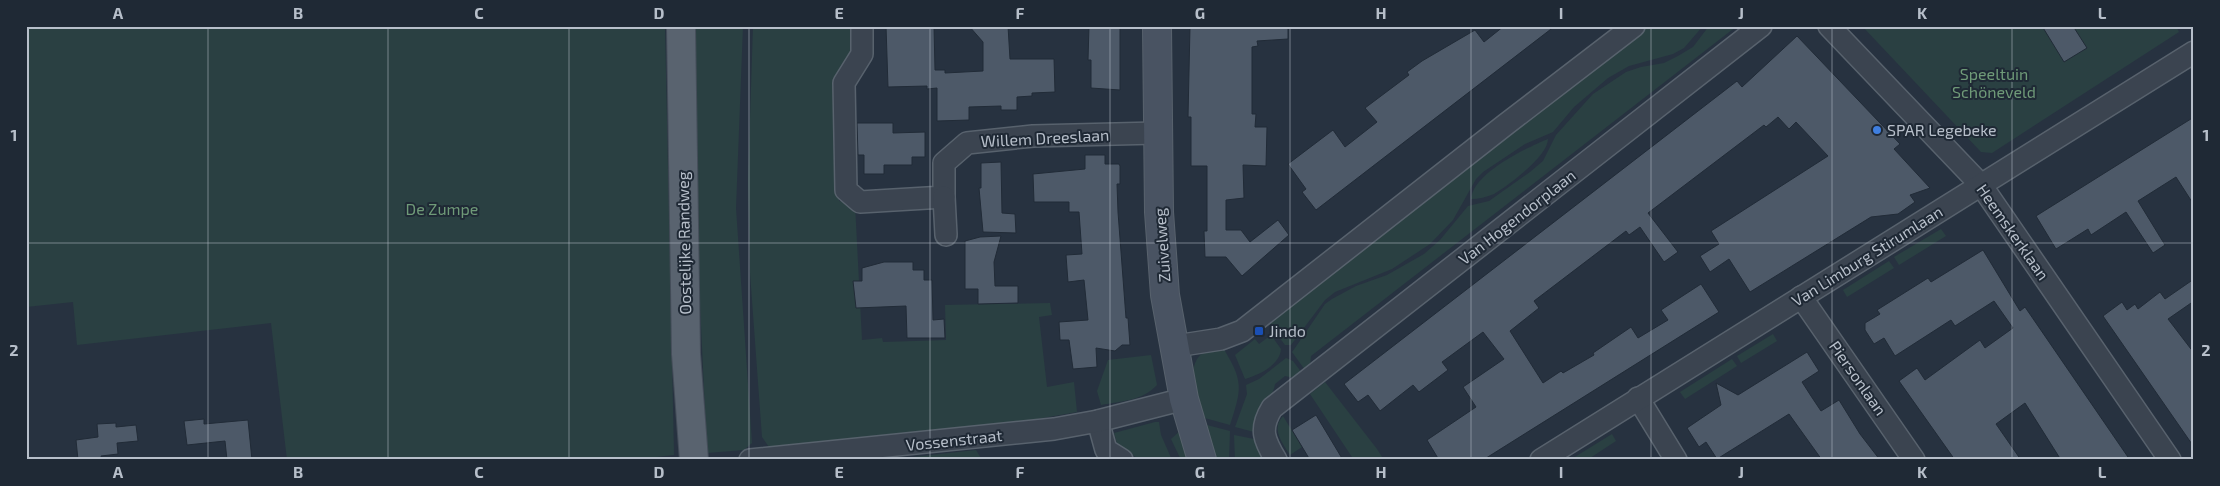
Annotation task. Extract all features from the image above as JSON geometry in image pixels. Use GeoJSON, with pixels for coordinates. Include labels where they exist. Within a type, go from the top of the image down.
{"type":"FeatureCollection","features":[{"type":"Feature","properties":{"kind":"main road","name":"Oostelijke Randweg"},"geometry":{"type":"LineString","coordinates":[[681,26],[686,354],[694,460]]}},
{"type":"Feature","properties":{"kind":"street"},"geometry":{"type":"LineString","coordinates":[[862,26],[862,54],[844,83],[846,190],[860,202],[944,197]]}},
{"type":"Feature","properties":{"kind":"street","name":"Zuivelweg"},"geometry":{"type":"LineString","coordinates":[[1157,26],[1158,212],[1164,287],[1184,399],[1202,460]]}},
{"type":"Feature","properties":{"kind":"street"},"geometry":{"type":"LineString","coordinates":[[1176,346],[1221,338],[1242,331],[1634,26]]}},
{"type":"Feature","properties":{"kind":"street","name":"Van Hogendorplaan"},"geometry":{"type":"LineString","coordinates":[[1276,460],[1267,446],[1264,434],[1264,421],[1272,408],[1761,26]]}},
{"type":"Feature","properties":{"kind":"street","name":"Heemskerklaan"},"geometry":{"type":"LineString","coordinates":[[1829,26],[1981,185],[2170,460]]}},
{"type":"Feature","properties":{"kind":"street","name":"Van Limburg Stirumlaan"},"geometry":{"type":"LineString","coordinates":[[1541,460],[2194,52]]}},
{"type":"Feature","properties":{"kind":"street","name":"Willem Dreeslaan"},"geometry":{"type":"LineString","coordinates":[[946,235],[944,163],[966,143],[1033,136],[1157,133]]}},
{"type":"Feature","properties":{"kind":"street","name":"Piersonlaan"},"geometry":{"type":"LineString","coordinates":[[1800,297],[1914,460]]}},
{"type":"Feature","properties":{"kind":"street"},"geometry":{"type":"LineString","coordinates":[[1638,398],[1676,460]]}},
{"type":"Feature","properties":{"kind":"street","name":"Vossenstraat"},"geometry":{"type":"LineString","coordinates":[[750,460],[1054,429],[1098,421],[1184,399]]}},
{"type":"Feature","properties":{"kind":"street"},"geometry":{"type":"LineString","coordinates":[[1098,421],[1106,450],[1122,460]]}},
{"type":"Feature","properties":{"kind":"green space","name":"De Zumpe"},"geometry":{"type":"Polygon","coordinates":[[[26,26],[665,26],[674,455],[630,460],[287,460],[271,323],[77,345],[73,302],[26,307],[26,26]]]}},
{"type":"Feature","properties":{"kind":"green space"},"geometry":{"type":"Polygon","coordinates":[[[695,26],[743,26],[736,208],[752,443],[744,450],[707,453],[697,241],[695,26]]]}},
{"type":"Feature","properties":{"kind":"green space"},"geometry":{"type":"Polygon","coordinates":[[[753,26],[856,26],[856,54],[840,77],[839,201],[855,204],[862,340],[882,338],[883,342],[946,340],[945,305],[1050,303],[1052,315],[1039,317],[1047,387],[1074,382],[1077,412],[1026,421],[1027,427],[816,448],[769,447],[762,437],[750,273],[748,180],[753,26]]]}},
{"type":"Feature","properties":{"kind":"green space"},"geometry":{"type":"Polygon","coordinates":[[[1649,26],[1703,26],[1684,48],[1673,54],[1629,66],[1608,78],[1574,107],[1553,132],[1525,144],[1483,172],[1476,179],[1453,220],[1430,244],[1392,269],[1335,292],[1325,300],[1291,345],[1285,345],[1266,320],[1649,26]]]}},
{"type":"Feature","properties":{"kind":"green space"},"geometry":{"type":"Polygon","coordinates":[[[1709,26],[1737,26],[1311,356],[1310,366],[1305,370],[1292,352],[1325,304],[1356,286],[1387,275],[1424,254],[1440,240],[1468,206],[1489,201],[1543,161],[1556,135],[1593,94],[1626,72],[1664,63],[1678,56],[1693,47],[1709,26]]]}},
{"type":"Feature","properties":{"kind":"green space","name":"Speeltuin Schöneveld"},"geometry":{"type":"Polygon","coordinates":[[[1862,26],[2176,26],[2179,32],[1992,153],[1981,152],[1862,26]]]}},
{"type":"Feature","properties":{"kind":"green space"},"geometry":{"type":"Polygon","coordinates":[[[1548,139],[1542,154],[1527,170],[1494,194],[1471,199],[1474,189],[1490,171],[1514,155],[1548,139]]]}},
{"type":"Feature","properties":{"kind":"green space"},"geometry":{"type":"Polygon","coordinates":[[[1941,229],[1946,236],[1899,265],[1894,257],[1941,229]]]}},
{"type":"Feature","properties":{"kind":"green space"},"geometry":{"type":"Polygon","coordinates":[[[1889,261],[1894,268],[1847,297],[1843,290],[1889,261]]]}},
{"type":"Feature","properties":{"kind":"green space"},"geometry":{"type":"Polygon","coordinates":[[[1773,334],[1777,341],[1741,363],[1737,356],[1773,334]]]}},
{"type":"Feature","properties":{"kind":"green space"},"geometry":{"type":"Polygon","coordinates":[[[1271,335],[1281,349],[1280,355],[1268,368],[1245,379],[1235,355],[1255,339],[1259,344],[1271,335]]]}},
{"type":"Feature","properties":{"kind":"green space"},"geometry":{"type":"Polygon","coordinates":[[[1222,346],[1234,368],[1239,385],[1237,402],[1230,425],[1201,417],[1193,381],[1195,363],[1199,356],[1207,350],[1222,346]]]}},
{"type":"Feature","properties":{"kind":"green space"},"geometry":{"type":"Polygon","coordinates":[[[1151,355],[1157,385],[1138,397],[1101,405],[1097,391],[1108,360],[1151,355]]]}},
{"type":"Feature","properties":{"kind":"green space"},"geometry":{"type":"Polygon","coordinates":[[[1286,358],[1293,361],[1302,373],[1295,378],[1285,376],[1275,384],[1270,397],[1256,417],[1254,432],[1235,427],[1247,394],[1246,385],[1259,379],[1286,358]]]}},
{"type":"Feature","properties":{"kind":"green space"},"geometry":{"type":"Polygon","coordinates":[[[1732,359],[1737,366],[1685,399],[1680,392],[1732,359]]]}},
{"type":"Feature","properties":{"kind":"green space"},"geometry":{"type":"Polygon","coordinates":[[[1325,382],[1384,460],[1354,460],[1310,394],[1325,382]]]}},
{"type":"Feature","properties":{"kind":"green space"},"geometry":{"type":"Polygon","coordinates":[[[1283,416],[1302,447],[1290,455],[1278,431],[1278,426],[1283,416]]]}},
{"type":"Feature","properties":{"kind":"green space"},"geometry":{"type":"Polygon","coordinates":[[[1159,422],[1161,435],[1172,460],[1141,460],[1118,447],[1114,433],[1159,422]]]}},
{"type":"Feature","properties":{"kind":"green space"},"geometry":{"type":"Polygon","coordinates":[[[1203,424],[1230,431],[1229,460],[1214,460],[1203,424]]]}},
{"type":"Feature","properties":{"kind":"green space"},"geometry":{"type":"Polygon","coordinates":[[[1181,430],[1191,460],[1181,460],[1171,439],[1181,430]]]}},
{"type":"Feature","properties":{"kind":"green space"},"geometry":{"type":"Polygon","coordinates":[[[1612,434],[1616,441],[1587,460],[1570,460],[1612,434]]]}},
{"type":"Feature","properties":{"kind":"green space"},"geometry":{"type":"Polygon","coordinates":[[[1234,435],[1254,439],[1265,458],[1262,460],[1235,460],[1234,435]]]}},
{"type":"Feature","properties":{"kind":"green space"},"geometry":{"type":"Polygon","coordinates":[[[976,450],[982,460],[887,460],[976,450]]]}},
{"type":"Feature","properties":{"kind":"building"},"geometry":{"type":"Polygon","coordinates":[[[886,26],[934,26],[935,70],[945,70],[945,73],[983,71],[983,42],[969,26],[1008,26],[1010,59],[1054,59],[1055,92],[1032,93],[1032,96],[1017,97],[1017,110],[1001,110],[1001,106],[969,107],[969,120],[937,121],[937,88],[927,89],[927,86],[888,87],[886,26]]]}},
{"type":"Feature","properties":{"kind":"building"},"geometry":{"type":"Polygon","coordinates":[[[1089,26],[1120,26],[1120,90],[1091,88],[1091,60],[1088,60],[1089,26]]]}},
{"type":"Feature","properties":{"kind":"building"},"geometry":{"type":"Polygon","coordinates":[[[1190,26],[1288,26],[1288,39],[1257,41],[1258,46],[1252,47],[1252,114],[1256,114],[1255,127],[1267,127],[1266,166],[1243,165],[1244,198],[1226,200],[1226,230],[1241,230],[1250,242],[1278,220],[1289,235],[1242,276],[1226,257],[1205,257],[1204,231],[1207,231],[1207,166],[1191,166],[1191,117],[1188,117],[1190,26]]]}},
{"type":"Feature","properties":{"kind":"building"},"geometry":{"type":"Polygon","coordinates":[[[1504,26],[1555,26],[1316,210],[1302,192],[1306,189],[1288,164],[1333,130],[1345,147],[1377,122],[1365,108],[1409,75],[1407,72],[1475,30],[1484,42],[1504,26]]]}},
{"type":"Feature","properties":{"kind":"building"},"geometry":{"type":"Polygon","coordinates":[[[2042,26],[2073,26],[2087,48],[2064,62],[2042,26]]]}},
{"type":"Feature","properties":{"kind":"building"},"geometry":{"type":"Polygon","coordinates":[[[1797,36],[1900,144],[1894,149],[1930,188],[1910,195],[1915,202],[1898,214],[1871,217],[1750,292],[1729,259],[1710,272],[1700,256],[1719,244],[1711,231],[1828,156],[1796,122],[1789,129],[1778,117],[1766,127],[1764,125],[1648,213],[1678,252],[1664,262],[1640,227],[1629,235],[1626,231],[1534,301],[1539,308],[1510,331],[1543,383],[1561,371],[1563,373],[1594,355],[1593,353],[1631,327],[1638,338],[1668,320],[1661,310],[1701,284],[1719,312],[1483,460],[1439,460],[1427,440],[1476,407],[1463,387],[1504,359],[1483,332],[1442,362],[1448,370],[1419,392],[1413,385],[1380,411],[1368,395],[1358,402],[1344,384],[1737,81],[1742,87],[1797,36]]]}},
{"type":"Feature","properties":{"kind":"building"},"geometry":{"type":"Polygon","coordinates":[[[2194,117],[2194,205],[2176,177],[2138,201],[2165,245],[2153,253],[2126,212],[2091,235],[2088,229],[2056,249],[2036,216],[2194,117]]]}},
{"type":"Feature","properties":{"kind":"building"},"geometry":{"type":"Polygon","coordinates":[[[857,123],[893,123],[893,133],[925,132],[925,157],[912,157],[912,165],[884,165],[884,174],[864,174],[864,155],[858,155],[857,123]]]}},
{"type":"Feature","properties":{"kind":"building"},"geometry":{"type":"Polygon","coordinates":[[[1085,155],[1105,155],[1105,164],[1119,164],[1120,166],[1120,184],[1117,184],[1118,212],[1126,318],[1128,318],[1130,345],[1122,345],[1115,351],[1096,348],[1097,367],[1073,369],[1069,340],[1060,340],[1059,322],[1088,320],[1084,280],[1068,282],[1066,255],[1082,254],[1079,212],[1069,212],[1069,202],[1034,202],[1033,174],[1085,169],[1085,155]]]}},
{"type":"Feature","properties":{"kind":"building"},"geometry":{"type":"Polygon","coordinates":[[[1001,162],[1002,213],[1015,214],[1016,233],[983,232],[979,188],[981,188],[981,163],[1001,162]]]}},
{"type":"Feature","properties":{"kind":"building"},"geometry":{"type":"Polygon","coordinates":[[[1001,236],[994,262],[995,286],[1018,286],[1018,303],[978,304],[978,289],[965,289],[965,241],[980,237],[1001,236]]]}},
{"type":"Feature","properties":{"kind":"building"},"geometry":{"type":"Polygon","coordinates":[[[1983,250],[2020,311],[2025,307],[2130,460],[2061,460],[2025,403],[1996,424],[2021,460],[1955,460],[1899,381],[1917,368],[1925,380],[1980,340],[1985,348],[2013,328],[1994,301],[1955,326],[1951,320],[1895,356],[1884,338],[1874,344],[1865,330],[1865,323],[1880,314],[1877,310],[1928,278],[1931,282],[1983,250]]]}},
{"type":"Feature","properties":{"kind":"building"},"geometry":{"type":"Polygon","coordinates":[[[884,262],[913,262],[913,270],[924,270],[924,280],[932,280],[933,320],[944,319],[945,338],[907,338],[906,306],[856,308],[853,281],[862,281],[862,268],[884,262]]]}},
{"type":"Feature","properties":{"kind":"building"},"geometry":{"type":"Polygon","coordinates":[[[2194,279],[2194,301],[2168,319],[2194,353],[2194,447],[2103,316],[2122,302],[2127,310],[2135,304],[2138,309],[2160,292],[2165,299],[2194,279]]]}},
{"type":"Feature","properties":{"kind":"building"},"geometry":{"type":"Polygon","coordinates":[[[1807,352],[1819,371],[1802,382],[1821,411],[1839,400],[1860,434],[1880,460],[1822,460],[1789,414],[1717,459],[1706,442],[1699,447],[1687,428],[1721,405],[1716,383],[1738,395],[1807,352]]]}},
{"type":"Feature","properties":{"kind":"building"},"geometry":{"type":"Polygon","coordinates":[[[1316,415],[1343,460],[1310,460],[1292,430],[1316,415]]]}},
{"type":"Feature","properties":{"kind":"building"},"geometry":{"type":"Polygon","coordinates":[[[204,419],[204,424],[248,420],[252,460],[227,460],[225,441],[187,445],[184,421],[204,419]]]}},
{"type":"Feature","properties":{"kind":"building"},"geometry":{"type":"Polygon","coordinates":[[[116,423],[116,427],[136,425],[138,441],[117,443],[118,454],[101,456],[102,460],[78,460],[76,440],[98,437],[97,424],[116,423]]]}},
{"type":"Feature","properties":{"kind":"place","name":"SPAR Legebeke"},"geometry":{"type":"Point","coordinates":[1877,130]}},
{"type":"Feature","properties":{"kind":"place","name":"Jindo"},"geometry":{"type":"Point","coordinates":[1259,331]}}]}
